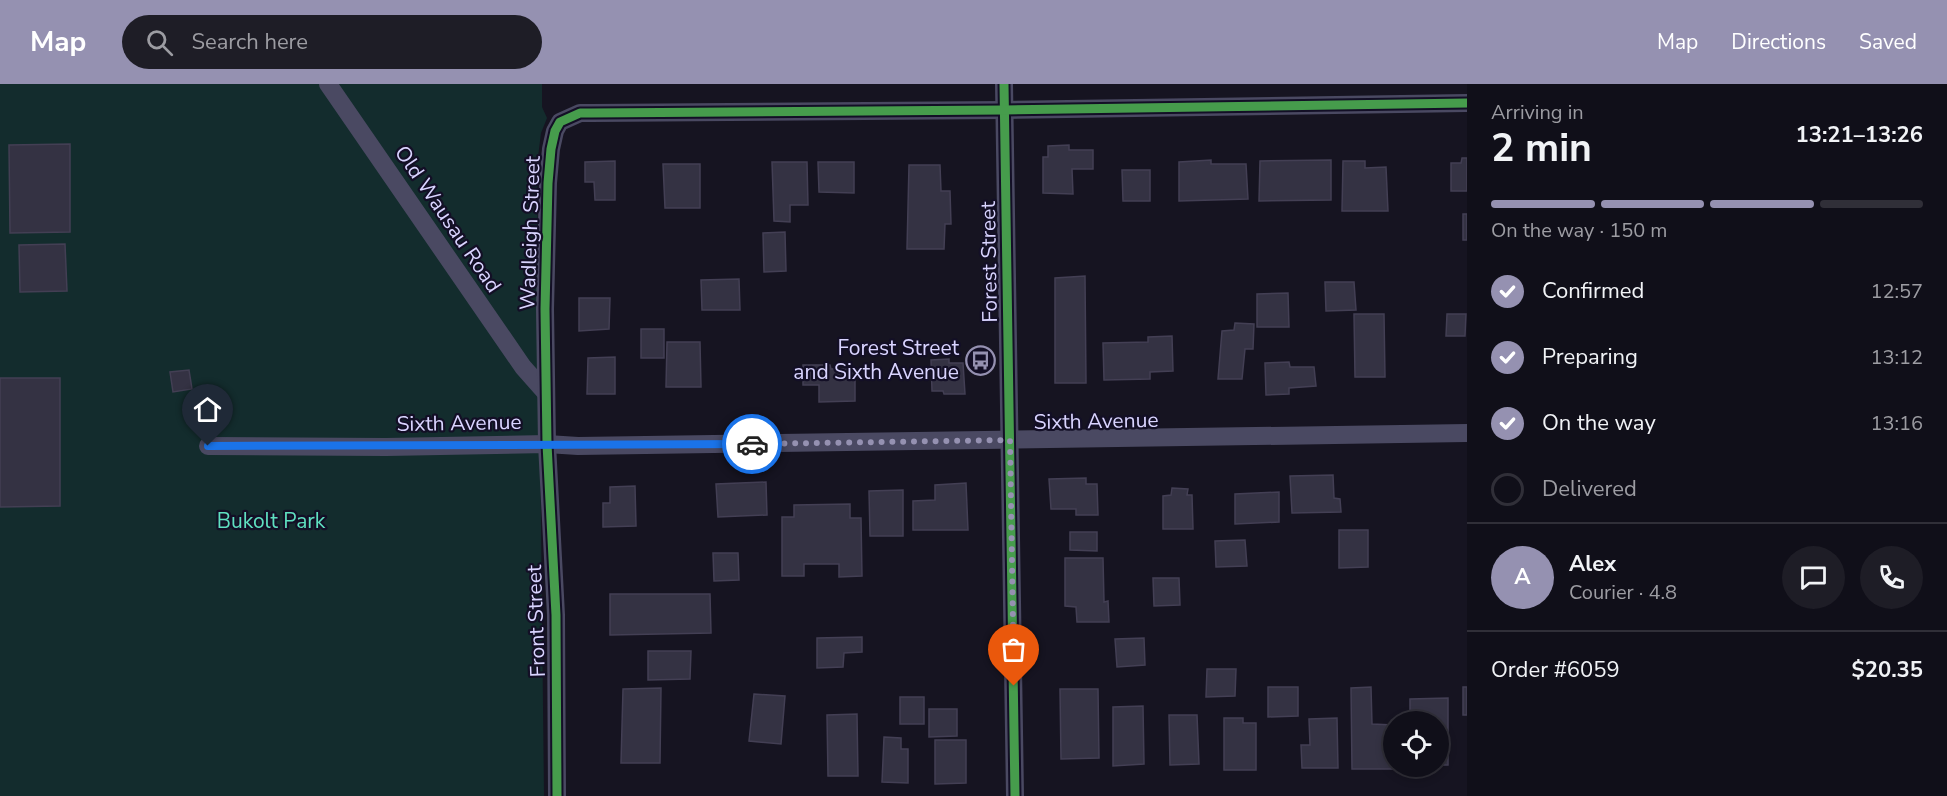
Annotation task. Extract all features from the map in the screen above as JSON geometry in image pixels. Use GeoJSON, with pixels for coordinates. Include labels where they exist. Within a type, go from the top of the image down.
{"type":"FeatureCollection","features":[{"type":"Feature","properties":{"kind":"street","name":"Old Wausau Road"},"geometry":{"type":"LineString","coordinates":[[328,84],[523,367],[546,393]]}},
{"type":"Feature","properties":{"kind":"street","name":"Forest Street"},"geometry":{"type":"LineString","coordinates":[[1004,84],[1016,796]]}},
{"type":"Feature","properties":{"kind":"street","name":"Wadleigh Street"},"geometry":{"type":"LineString","coordinates":[[546,393],[545,309],[551,149],[555,131],[560,122],[580,113],[1004,110],[1467,102]]}},
{"type":"Feature","properties":{"kind":"street"},"geometry":{"type":"LineString","coordinates":[[546,393],[547,444]]}},
{"type":"Feature","properties":{"kind":"street","name":"Sixth Avenue"},"geometry":{"type":"LineString","coordinates":[[208,446],[386,447],[547,444],[578,446],[1467,433]]}},
{"type":"Feature","properties":{"kind":"street","name":"Front Street"},"geometry":{"type":"LineString","coordinates":[[547,444],[556,615],[557,796]]}},
{"type":"Feature","properties":{"kind":"green space","name":"Bukolt Park"},"geometry":{"type":"Polygon","coordinates":[[[0,84],[542,84],[542,107],[547,118],[541,133],[537,165],[544,796],[0,796],[0,84]]]}},
{"type":"Feature","properties":{"kind":"building"},"geometry":{"type":"Polygon","coordinates":[[[70,144],[70,232],[10,233],[9,145],[70,144]]]}},
{"type":"Feature","properties":{"kind":"building"},"geometry":{"type":"Polygon","coordinates":[[[1069,145],[1069,150],[1093,150],[1093,169],[1072,169],[1073,194],[1043,193],[1043,157],[1048,157],[1048,146],[1069,145]]]}},
{"type":"Feature","properties":{"kind":"building"},"geometry":{"type":"Polygon","coordinates":[[[1462,158],[1467,158],[1467,191],[1451,191],[1451,163],[1461,163],[1462,158]]]}},
{"type":"Feature","properties":{"kind":"building"},"geometry":{"type":"Polygon","coordinates":[[[1211,160],[1211,164],[1246,164],[1248,199],[1179,201],[1179,162],[1211,160]]]}},
{"type":"Feature","properties":{"kind":"building"},"geometry":{"type":"Polygon","coordinates":[[[1331,160],[1331,200],[1259,201],[1260,161],[1331,160]]]}},
{"type":"Feature","properties":{"kind":"building"},"geometry":{"type":"Polygon","coordinates":[[[615,161],[615,200],[595,200],[594,182],[585,182],[585,162],[615,161]]]}},
{"type":"Feature","properties":{"kind":"building"},"geometry":{"type":"Polygon","coordinates":[[[1343,161],[1365,161],[1365,168],[1386,167],[1388,211],[1342,211],[1343,161]]]}},
{"type":"Feature","properties":{"kind":"building"},"geometry":{"type":"Polygon","coordinates":[[[772,162],[807,162],[808,205],[790,205],[790,222],[774,221],[772,162]]]}},
{"type":"Feature","properties":{"kind":"building"},"geometry":{"type":"Polygon","coordinates":[[[818,162],[854,162],[854,193],[819,192],[818,162]]]}},
{"type":"Feature","properties":{"kind":"building"},"geometry":{"type":"Polygon","coordinates":[[[663,164],[700,164],[700,208],[665,208],[663,164]]]}},
{"type":"Feature","properties":{"kind":"building"},"geometry":{"type":"Polygon","coordinates":[[[909,165],[940,165],[941,191],[950,191],[951,224],[945,224],[944,249],[907,249],[909,165]]]}},
{"type":"Feature","properties":{"kind":"building"},"geometry":{"type":"Polygon","coordinates":[[[1122,170],[1150,170],[1150,201],[1123,201],[1122,170]]]}},
{"type":"Feature","properties":{"kind":"building"},"geometry":{"type":"Polygon","coordinates":[[[1463,214],[1467,214],[1467,240],[1463,240],[1463,214]]]}},
{"type":"Feature","properties":{"kind":"building"},"geometry":{"type":"Polygon","coordinates":[[[785,232],[786,271],[764,272],[763,233],[785,232]]]}},
{"type":"Feature","properties":{"kind":"building"},"geometry":{"type":"Polygon","coordinates":[[[65,244],[67,291],[20,292],[19,245],[65,244]]]}},
{"type":"Feature","properties":{"kind":"building"},"geometry":{"type":"Polygon","coordinates":[[[1085,276],[1086,383],[1055,383],[1055,278],[1085,276]]]}},
{"type":"Feature","properties":{"kind":"building"},"geometry":{"type":"Polygon","coordinates":[[[739,279],[740,310],[702,310],[701,280],[739,279]]]}},
{"type":"Feature","properties":{"kind":"building"},"geometry":{"type":"Polygon","coordinates":[[[1325,282],[1354,282],[1356,310],[1326,311],[1325,282]]]}},
{"type":"Feature","properties":{"kind":"building"},"geometry":{"type":"Polygon","coordinates":[[[1288,293],[1289,327],[1257,327],[1257,294],[1288,293]]]}},
{"type":"Feature","properties":{"kind":"building"},"geometry":{"type":"Polygon","coordinates":[[[579,298],[610,298],[609,329],[579,331],[579,298]]]}},
{"type":"Feature","properties":{"kind":"building"},"geometry":{"type":"Polygon","coordinates":[[[1354,314],[1384,314],[1385,377],[1355,377],[1354,314]]]}},
{"type":"Feature","properties":{"kind":"building"},"geometry":{"type":"Polygon","coordinates":[[[1447,314],[1466,314],[1465,336],[1446,336],[1447,314]]]}},
{"type":"Feature","properties":{"kind":"building"},"geometry":{"type":"Polygon","coordinates":[[[1235,323],[1254,324],[1253,349],[1245,349],[1242,379],[1218,379],[1222,331],[1234,330],[1235,323]]]}},
{"type":"Feature","properties":{"kind":"building"},"geometry":{"type":"Polygon","coordinates":[[[641,329],[664,329],[664,358],[641,358],[641,329]]]}},
{"type":"Feature","properties":{"kind":"building"},"geometry":{"type":"Polygon","coordinates":[[[1172,336],[1173,371],[1150,372],[1150,379],[1104,380],[1103,343],[1148,342],[1148,337],[1172,336]]]}},
{"type":"Feature","properties":{"kind":"building"},"geometry":{"type":"Polygon","coordinates":[[[667,342],[700,342],[701,387],[666,387],[667,342]]]}},
{"type":"Feature","properties":{"kind":"building"},"geometry":{"type":"Polygon","coordinates":[[[615,357],[615,394],[587,394],[588,358],[615,357]]]}},
{"type":"Feature","properties":{"kind":"building"},"geometry":{"type":"Polygon","coordinates":[[[949,359],[949,363],[963,363],[965,394],[944,394],[943,391],[932,391],[931,360],[949,359]]]}},
{"type":"Feature","properties":{"kind":"building"},"geometry":{"type":"Polygon","coordinates":[[[1289,362],[1290,367],[1314,367],[1316,386],[1289,388],[1289,394],[1266,395],[1265,363],[1289,362]]]}},
{"type":"Feature","properties":{"kind":"building"},"geometry":{"type":"Polygon","coordinates":[[[803,365],[830,365],[831,369],[855,369],[855,401],[819,402],[819,385],[803,385],[803,365]]]}},
{"type":"Feature","properties":{"kind":"building"},"geometry":{"type":"Polygon","coordinates":[[[189,370],[192,389],[173,392],[170,372],[189,370]]]}},
{"type":"Feature","properties":{"kind":"building"},"geometry":{"type":"Polygon","coordinates":[[[0,378],[60,378],[60,506],[0,507],[0,378]]]}},
{"type":"Feature","properties":{"kind":"building"},"geometry":{"type":"Polygon","coordinates":[[[1333,475],[1334,498],[1340,499],[1341,512],[1292,513],[1290,476],[1333,475]]]}},
{"type":"Feature","properties":{"kind":"building"},"geometry":{"type":"Polygon","coordinates":[[[1086,478],[1086,484],[1097,484],[1098,515],[1076,515],[1076,509],[1051,509],[1049,479],[1086,478]]]}},
{"type":"Feature","properties":{"kind":"building"},"geometry":{"type":"Polygon","coordinates":[[[766,482],[767,515],[718,517],[716,484],[766,482]]]}},
{"type":"Feature","properties":{"kind":"building"},"geometry":{"type":"Polygon","coordinates":[[[966,483],[968,530],[913,530],[913,501],[935,500],[935,485],[966,483]]]}},
{"type":"Feature","properties":{"kind":"building"},"geometry":{"type":"Polygon","coordinates":[[[635,486],[636,526],[603,527],[603,503],[610,503],[610,487],[635,486]]]}},
{"type":"Feature","properties":{"kind":"building"},"geometry":{"type":"Polygon","coordinates":[[[1172,488],[1188,489],[1187,495],[1192,495],[1193,529],[1163,529],[1163,496],[1171,495],[1172,488]]]}},
{"type":"Feature","properties":{"kind":"building"},"geometry":{"type":"Polygon","coordinates":[[[903,490],[903,536],[870,536],[869,491],[903,490]]]}},
{"type":"Feature","properties":{"kind":"building"},"geometry":{"type":"Polygon","coordinates":[[[1279,492],[1279,522],[1235,524],[1235,494],[1279,492]]]}},
{"type":"Feature","properties":{"kind":"building"},"geometry":{"type":"Polygon","coordinates":[[[850,504],[850,518],[861,518],[862,576],[839,577],[839,564],[804,564],[804,576],[782,576],[782,517],[794,517],[794,505],[850,504]]]}},
{"type":"Feature","properties":{"kind":"building"},"geometry":{"type":"Polygon","coordinates":[[[1339,530],[1368,530],[1368,567],[1339,568],[1339,530]]]}},
{"type":"Feature","properties":{"kind":"building"},"geometry":{"type":"Polygon","coordinates":[[[1070,532],[1097,532],[1097,551],[1070,550],[1070,532]]]}},
{"type":"Feature","properties":{"kind":"building"},"geometry":{"type":"Polygon","coordinates":[[[1245,540],[1247,566],[1216,567],[1215,541],[1245,540]]]}},
{"type":"Feature","properties":{"kind":"building"},"geometry":{"type":"Polygon","coordinates":[[[713,553],[738,553],[739,580],[714,581],[713,553]]]}},
{"type":"Feature","properties":{"kind":"building"},"geometry":{"type":"Polygon","coordinates":[[[1065,558],[1103,558],[1104,602],[1108,601],[1109,622],[1077,622],[1076,607],[1065,606],[1065,558]]]}},
{"type":"Feature","properties":{"kind":"building"},"geometry":{"type":"Polygon","coordinates":[[[1153,578],[1179,578],[1180,605],[1154,606],[1153,578]]]}},
{"type":"Feature","properties":{"kind":"building"},"geometry":{"type":"Polygon","coordinates":[[[610,594],[710,594],[711,633],[610,635],[610,594]]]}},
{"type":"Feature","properties":{"kind":"building"},"geometry":{"type":"Polygon","coordinates":[[[862,637],[862,652],[844,653],[843,667],[817,668],[817,638],[862,637]]]}},
{"type":"Feature","properties":{"kind":"building"},"geometry":{"type":"Polygon","coordinates":[[[1144,638],[1145,665],[1117,667],[1115,639],[1144,638]]]}},
{"type":"Feature","properties":{"kind":"building"},"geometry":{"type":"Polygon","coordinates":[[[648,651],[691,651],[690,679],[648,680],[648,651]]]}},
{"type":"Feature","properties":{"kind":"building"},"geometry":{"type":"Polygon","coordinates":[[[1207,669],[1236,669],[1235,696],[1206,697],[1207,669]]]}},
{"type":"Feature","properties":{"kind":"building"},"geometry":{"type":"Polygon","coordinates":[[[1268,687],[1298,687],[1298,716],[1268,717],[1268,687]]]}},
{"type":"Feature","properties":{"kind":"building"},"geometry":{"type":"Polygon","coordinates":[[[1371,687],[1372,724],[1383,725],[1383,769],[1352,769],[1351,688],[1371,687]]]}},
{"type":"Feature","properties":{"kind":"building"},"geometry":{"type":"Polygon","coordinates":[[[1463,687],[1467,687],[1467,715],[1463,715],[1463,687]]]}},
{"type":"Feature","properties":{"kind":"building"},"geometry":{"type":"Polygon","coordinates":[[[661,688],[660,763],[621,763],[623,689],[661,688]]]}},
{"type":"Feature","properties":{"kind":"building"},"geometry":{"type":"Polygon","coordinates":[[[1060,689],[1098,689],[1099,758],[1061,759],[1060,689]]]}},
{"type":"Feature","properties":{"kind":"building"},"geometry":{"type":"Polygon","coordinates":[[[754,694],[785,696],[781,744],[749,741],[754,694]]]}},
{"type":"Feature","properties":{"kind":"building"},"geometry":{"type":"Polygon","coordinates":[[[900,697],[924,697],[924,724],[900,724],[900,697]]]}},
{"type":"Feature","properties":{"kind":"building"},"geometry":{"type":"Polygon","coordinates":[[[1448,698],[1448,711],[1410,711],[1410,699],[1448,698]]]}},
{"type":"Feature","properties":{"kind":"building"},"geometry":{"type":"Polygon","coordinates":[[[1143,706],[1144,764],[1113,766],[1113,707],[1143,706]]]}},
{"type":"Feature","properties":{"kind":"building"},"geometry":{"type":"Polygon","coordinates":[[[929,709],[957,709],[957,736],[929,737],[929,709]]]}},
{"type":"Feature","properties":{"kind":"building"},"geometry":{"type":"Polygon","coordinates":[[[857,714],[858,776],[828,776],[827,715],[857,714]]]}},
{"type":"Feature","properties":{"kind":"building"},"geometry":{"type":"Polygon","coordinates":[[[1169,715],[1197,715],[1199,764],[1170,765],[1169,715]]]}},
{"type":"Feature","properties":{"kind":"building"},"geometry":{"type":"Polygon","coordinates":[[[1224,718],[1243,718],[1243,723],[1256,723],[1256,770],[1224,770],[1224,718]]]}},
{"type":"Feature","properties":{"kind":"building"},"geometry":{"type":"Polygon","coordinates":[[[1337,718],[1338,768],[1302,768],[1301,745],[1310,745],[1309,719],[1337,718]]]}},
{"type":"Feature","properties":{"kind":"building"},"geometry":{"type":"Polygon","coordinates":[[[884,737],[901,738],[901,749],[908,749],[908,783],[882,782],[884,737]]]}},
{"type":"Feature","properties":{"kind":"building"},"geometry":{"type":"Polygon","coordinates":[[[935,740],[966,740],[966,783],[935,784],[935,740]]]}},
{"type":"Feature","properties":{"kind":"cycle path"},"geometry":{"type":"LineString","coordinates":[[1004,84],[1015,796]]}},
{"type":"Feature","properties":{"kind":"cycle path"},"geometry":{"type":"LineString","coordinates":[[557,796],[556,615],[547,444],[545,309],[548,183],[551,149],[555,131],[560,122],[580,113],[1467,103]]}},
{"type":"Feature","properties":{"kind":"way so far"},"geometry":{"type":"LineString","coordinates":[[752,444],[1010,440],[1014,686]]}},
{"type":"Feature","properties":{"kind":"place","name":"Forest Street and Sixth Avenue"},"geometry":{"type":"Point","coordinates":[980,360]}},
{"type":"Feature","properties":{"kind":"route"},"geometry":{"type":"LineString","coordinates":[[208,446],[752,444]]}}]}
